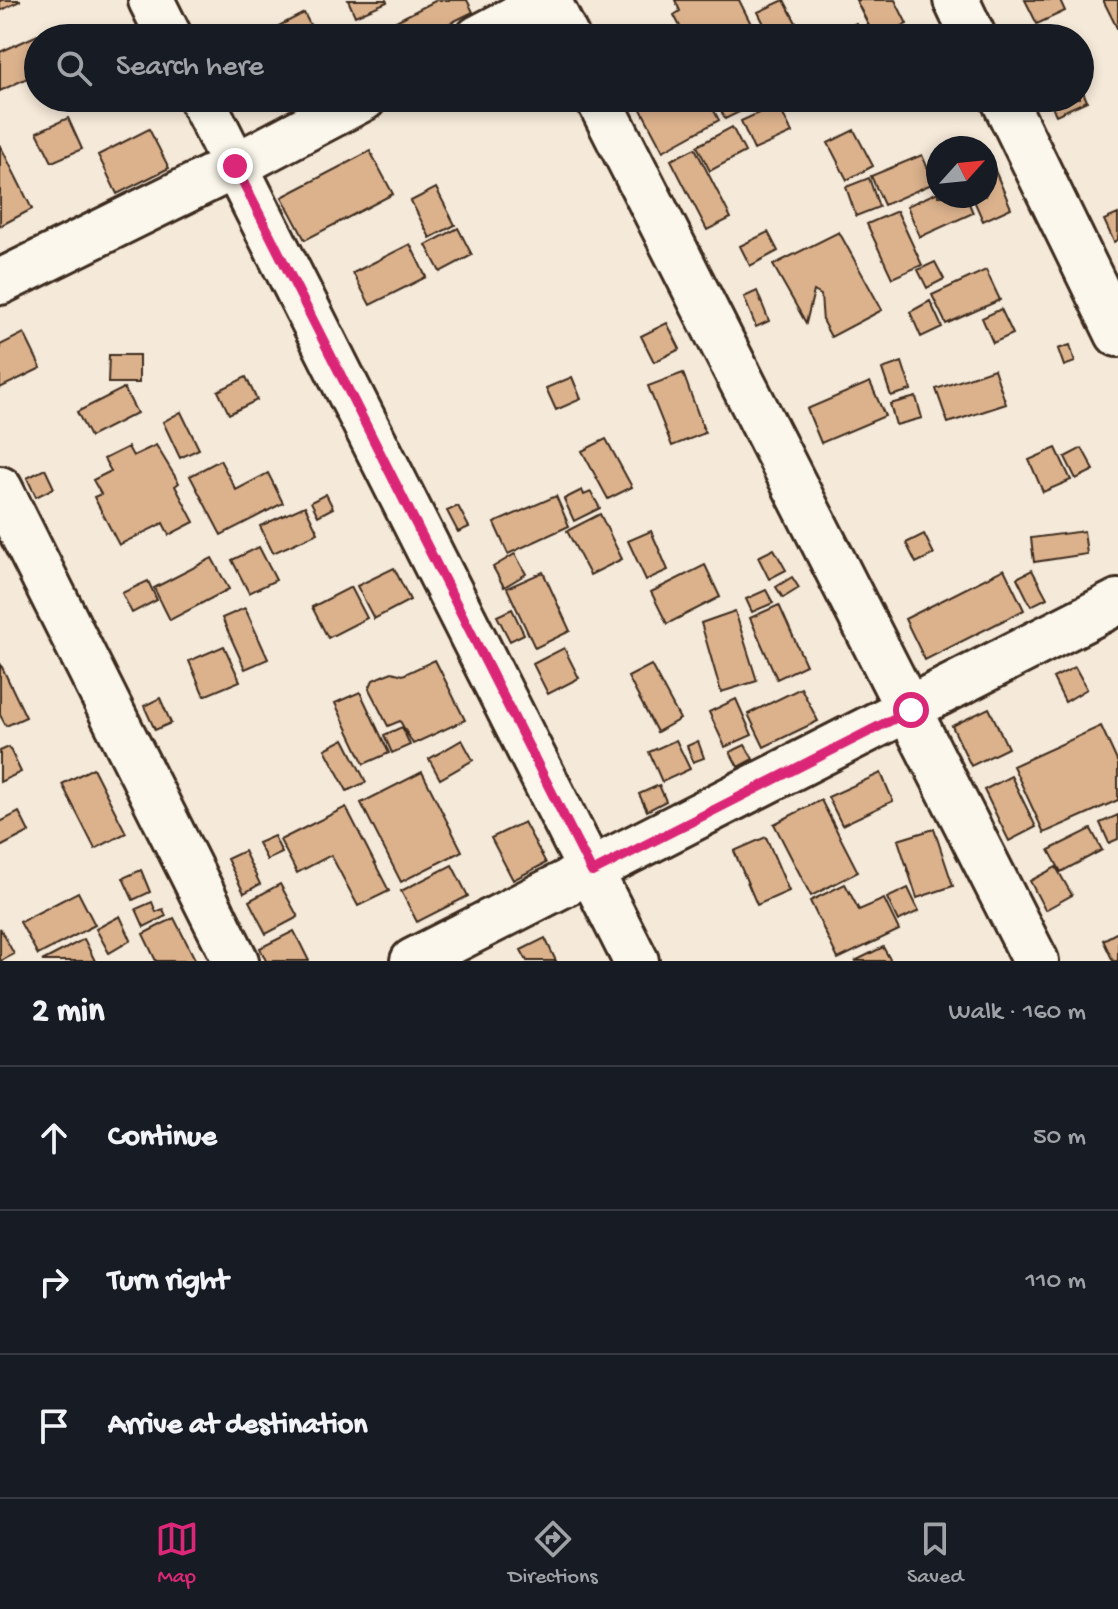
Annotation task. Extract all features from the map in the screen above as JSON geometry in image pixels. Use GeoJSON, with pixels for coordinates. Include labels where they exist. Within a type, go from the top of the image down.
{"type":"FeatureCollection","features":[{"type":"Feature","properties":{"kind":"street"},"geometry":{"type":"LineString","coordinates":[[151,0],[163,24]]}},
{"type":"Feature","properties":{"kind":"street"},"geometry":{"type":"LineString","coordinates":[[504,24],[549,0],[560,24]]}},
{"type":"Feature","properties":{"kind":"street"},"geometry":{"type":"LineString","coordinates":[[956,0],[967,24]]}},
{"type":"Feature","properties":{"kind":"street"},"geometry":{"type":"LineString","coordinates":[[208,112],[636,961]]}},
{"type":"Feature","properties":{"kind":"street"},"geometry":{"type":"LineString","coordinates":[[0,282],[337,112]]}},
{"type":"Feature","properties":{"kind":"street"},"geometry":{"type":"LineString","coordinates":[[605,112],[1036,961]]}},
{"type":"Feature","properties":{"kind":"street"},"geometry":{"type":"LineString","coordinates":[[1010,112],[1118,334]]}},
{"type":"Feature","properties":{"kind":"street"},"geometry":{"type":"LineString","coordinates":[[0,489],[236,961]]}},
{"type":"Feature","properties":{"kind":"street"},"geometry":{"type":"LineString","coordinates":[[413,961],[1118,602]]}},
{"type":"Feature","properties":{"kind":"building"},"geometry":{"type":"Polygon","coordinates":[[[0,0],[20,0],[20,1],[0,11],[0,0]]]}},
{"type":"Feature","properties":{"kind":"building"},"geometry":{"type":"Polygon","coordinates":[[[348,0],[386,0],[387,2],[355,16],[348,0]]]}},
{"type":"Feature","properties":{"kind":"building"},"geometry":{"type":"Polygon","coordinates":[[[437,0],[467,0],[473,12],[449,24],[394,22],[437,0]]]}},
{"type":"Feature","properties":{"kind":"building"},"geometry":{"type":"Polygon","coordinates":[[[675,0],[739,0],[751,24],[679,24],[674,15],[680,11],[675,0]]]}},
{"type":"Feature","properties":{"kind":"building"},"geometry":{"type":"Polygon","coordinates":[[[784,0],[797,24],[764,24],[758,12],[784,0]]]}},
{"type":"Feature","properties":{"kind":"building"},"geometry":{"type":"Polygon","coordinates":[[[856,0],[895,0],[907,24],[868,24],[856,0]]]}},
{"type":"Feature","properties":{"kind":"building"},"geometry":{"type":"Polygon","coordinates":[[[1025,0],[1060,0],[1065,11],[1037,24],[1025,0]]]}},
{"type":"Feature","properties":{"kind":"building"},"geometry":{"type":"Polygon","coordinates":[[[1103,0],[1118,0],[1118,28],[1117,28],[1103,0]]]}},
{"type":"Feature","properties":{"kind":"building"},"geometry":{"type":"Polygon","coordinates":[[[304,13],[310,24],[282,24],[304,13]]]}},
{"type":"Feature","properties":{"kind":"building"},"geometry":{"type":"Polygon","coordinates":[[[24,41],[24,80],[0,91],[0,52],[24,41]]]}},
{"type":"Feature","properties":{"kind":"building"},"geometry":{"type":"Polygon","coordinates":[[[642,112],[715,112],[719,120],[663,151],[642,112]]]}},
{"type":"Feature","properties":{"kind":"building"},"geometry":{"type":"Polygon","coordinates":[[[722,112],[739,112],[725,119],[722,112]]]}},
{"type":"Feature","properties":{"kind":"building"},"geometry":{"type":"Polygon","coordinates":[[[761,112],[782,112],[792,133],[754,150],[741,121],[761,112]]]}},
{"type":"Feature","properties":{"kind":"building"},"geometry":{"type":"Polygon","coordinates":[[[68,118],[82,149],[52,162],[37,132],[68,118]]]}},
{"type":"Feature","properties":{"kind":"building"},"geometry":{"type":"Polygon","coordinates":[[[732,127],[745,152],[710,171],[697,146],[732,127]]]}},
{"type":"Feature","properties":{"kind":"building"},"geometry":{"type":"Polygon","coordinates":[[[149,129],[169,168],[117,194],[98,155],[149,129]]]}},
{"type":"Feature","properties":{"kind":"building"},"geometry":{"type":"Polygon","coordinates":[[[854,130],[873,166],[847,180],[828,143],[854,130]]]}},
{"type":"Feature","properties":{"kind":"building"},"geometry":{"type":"Polygon","coordinates":[[[0,145],[32,209],[0,226],[0,145]]]}},
{"type":"Feature","properties":{"kind":"building"},"geometry":{"type":"Polygon","coordinates":[[[695,148],[731,218],[707,230],[671,160],[695,148]]]}},
{"type":"Feature","properties":{"kind":"building"},"geometry":{"type":"Polygon","coordinates":[[[370,151],[393,194],[305,240],[282,197],[370,151]]]}},
{"type":"Feature","properties":{"kind":"building"},"geometry":{"type":"Polygon","coordinates":[[[922,155],[926,164],[926,187],[884,205],[871,176],[922,155]]]}},
{"type":"Feature","properties":{"kind":"building"},"geometry":{"type":"Polygon","coordinates":[[[869,178],[879,207],[856,216],[846,187],[869,178]]]}},
{"type":"Feature","properties":{"kind":"building"},"geometry":{"type":"Polygon","coordinates":[[[998,178],[1011,208],[983,221],[977,208],[998,208],[998,178]]]}},
{"type":"Feature","properties":{"kind":"building"},"geometry":{"type":"Polygon","coordinates":[[[436,188],[455,225],[430,238],[411,201],[436,188]]]}},
{"type":"Feature","properties":{"kind":"building"},"geometry":{"type":"Polygon","coordinates":[[[926,197],[926,208],[971,208],[973,213],[920,237],[907,206],[926,197]]]}},
{"type":"Feature","properties":{"kind":"building"},"geometry":{"type":"Polygon","coordinates":[[[897,211],[922,265],[892,278],[867,224],[897,211]]]}},
{"type":"Feature","properties":{"kind":"building"},"geometry":{"type":"Polygon","coordinates":[[[1118,214],[1118,240],[1114,242],[1104,220],[1118,214]]]}},
{"type":"Feature","properties":{"kind":"building"},"geometry":{"type":"Polygon","coordinates":[[[458,228],[472,255],[440,272],[426,245],[458,228]]]}},
{"type":"Feature","properties":{"kind":"building"},"geometry":{"type":"Polygon","coordinates":[[[768,232],[778,251],[750,266],[740,246],[768,232]]]}},
{"type":"Feature","properties":{"kind":"building"},"geometry":{"type":"Polygon","coordinates":[[[839,232],[882,310],[831,337],[823,322],[821,295],[814,291],[806,323],[773,265],[839,232]]]}},
{"type":"Feature","properties":{"kind":"building"},"geometry":{"type":"Polygon","coordinates":[[[410,244],[426,277],[370,305],[353,273],[410,244]]]}},
{"type":"Feature","properties":{"kind":"building"},"geometry":{"type":"Polygon","coordinates":[[[935,262],[944,279],[927,288],[918,270],[935,262]]]}},
{"type":"Feature","properties":{"kind":"building"},"geometry":{"type":"Polygon","coordinates":[[[986,270],[1000,300],[946,324],[932,295],[986,270]]]}},
{"type":"Feature","properties":{"kind":"building"},"geometry":{"type":"Polygon","coordinates":[[[757,291],[769,321],[756,327],[744,297],[757,291]]]}},
{"type":"Feature","properties":{"kind":"building"},"geometry":{"type":"Polygon","coordinates":[[[930,301],[942,327],[921,337],[910,312],[930,301]]]}},
{"type":"Feature","properties":{"kind":"building"},"geometry":{"type":"Polygon","coordinates":[[[1001,309],[1013,334],[993,343],[982,318],[1001,309]]]}},
{"type":"Feature","properties":{"kind":"building"},"geometry":{"type":"Polygon","coordinates":[[[667,323],[680,349],[654,362],[641,336],[667,323]]]}},
{"type":"Feature","properties":{"kind":"building"},"geometry":{"type":"Polygon","coordinates":[[[24,333],[41,368],[0,388],[0,345],[24,333]]]}},
{"type":"Feature","properties":{"kind":"building"},"geometry":{"type":"Polygon","coordinates":[[[1070,345],[1075,362],[1064,366],[1058,349],[1070,345]]]}},
{"type":"Feature","properties":{"kind":"building"},"geometry":{"type":"Polygon","coordinates":[[[109,355],[139,355],[139,383],[108,383],[109,355]]]}},
{"type":"Feature","properties":{"kind":"building"},"geometry":{"type":"Polygon","coordinates":[[[902,362],[911,390],[891,396],[882,369],[902,362]]]}},
{"type":"Feature","properties":{"kind":"building"},"geometry":{"type":"Polygon","coordinates":[[[994,369],[1006,404],[948,423],[936,389],[994,369]]]}},
{"type":"Feature","properties":{"kind":"building"},"geometry":{"type":"Polygon","coordinates":[[[683,373],[705,433],[672,446],[648,386],[683,373]]]}},
{"type":"Feature","properties":{"kind":"building"},"geometry":{"type":"Polygon","coordinates":[[[246,377],[257,400],[229,414],[218,391],[246,377]]]}},
{"type":"Feature","properties":{"kind":"building"},"geometry":{"type":"Polygon","coordinates":[[[572,377],[581,399],[556,410],[546,388],[572,377]]]}},
{"type":"Feature","properties":{"kind":"building"},"geometry":{"type":"Polygon","coordinates":[[[870,382],[885,416],[821,443],[807,409],[870,382]]]}},
{"type":"Feature","properties":{"kind":"building"},"geometry":{"type":"Polygon","coordinates":[[[124,388],[137,413],[90,437],[77,412],[124,388]]]}},
{"type":"Feature","properties":{"kind":"building"},"geometry":{"type":"Polygon","coordinates":[[[916,397],[922,418],[896,425],[890,404],[916,397]]]}},
{"type":"Feature","properties":{"kind":"building"},"geometry":{"type":"Polygon","coordinates":[[[181,412],[199,449],[180,458],[163,422],[181,412]]]}},
{"type":"Feature","properties":{"kind":"building"},"geometry":{"type":"Polygon","coordinates":[[[606,439],[632,487],[608,499],[582,451],[606,439]]]}},
{"type":"Feature","properties":{"kind":"building"},"geometry":{"type":"Polygon","coordinates":[[[156,445],[179,483],[175,486],[194,522],[169,535],[163,523],[119,545],[94,497],[101,494],[93,480],[111,471],[104,459],[128,447],[133,456],[156,445]]]}},
{"type":"Feature","properties":{"kind":"building"},"geometry":{"type":"Polygon","coordinates":[[[1056,448],[1071,480],[1043,492],[1029,460],[1056,448]]]}},
{"type":"Feature","properties":{"kind":"building"},"geometry":{"type":"Polygon","coordinates":[[[1082,448],[1094,470],[1076,479],[1065,457],[1082,448]]]}},
{"type":"Feature","properties":{"kind":"building"},"geometry":{"type":"Polygon","coordinates":[[[220,460],[236,490],[268,473],[283,503],[221,535],[190,476],[220,460]]]}},
{"type":"Feature","properties":{"kind":"building"},"geometry":{"type":"Polygon","coordinates":[[[45,469],[54,488],[36,497],[27,478],[45,469]]]}},
{"type":"Feature","properties":{"kind":"building"},"geometry":{"type":"Polygon","coordinates":[[[582,490],[584,495],[591,492],[600,508],[574,521],[564,499],[582,490]]]}},
{"type":"Feature","properties":{"kind":"building"},"geometry":{"type":"Polygon","coordinates":[[[326,494],[333,508],[318,516],[311,502],[326,494]]]}},
{"type":"Feature","properties":{"kind":"building"},"geometry":{"type":"Polygon","coordinates":[[[556,496],[569,526],[508,554],[494,523],[556,496]]]}},
{"type":"Feature","properties":{"kind":"building"},"geometry":{"type":"Polygon","coordinates":[[[305,506],[318,533],[273,553],[260,526],[305,506]]]}},
{"type":"Feature","properties":{"kind":"building"},"geometry":{"type":"Polygon","coordinates":[[[458,506],[469,527],[458,532],[447,511],[458,506]]]}},
{"type":"Feature","properties":{"kind":"building"},"geometry":{"type":"Polygon","coordinates":[[[600,514],[622,559],[590,575],[567,531],[600,514]]]}},
{"type":"Feature","properties":{"kind":"building"},"geometry":{"type":"Polygon","coordinates":[[[651,531],[668,570],[646,580],[628,541],[651,531]]]}},
{"type":"Feature","properties":{"kind":"building"},"geometry":{"type":"Polygon","coordinates":[[[1084,531],[1087,554],[1034,562],[1031,538],[1084,531]]]}},
{"type":"Feature","properties":{"kind":"building"},"geometry":{"type":"Polygon","coordinates":[[[924,534],[934,554],[916,563],[906,543],[924,534]]]}},
{"type":"Feature","properties":{"kind":"building"},"geometry":{"type":"Polygon","coordinates":[[[259,547],[276,580],[249,593],[232,560],[259,547]]]}},
{"type":"Feature","properties":{"kind":"building"},"geometry":{"type":"Polygon","coordinates":[[[774,549],[786,570],[769,579],[758,557],[774,549]]]}},
{"type":"Feature","properties":{"kind":"building"},"geometry":{"type":"Polygon","coordinates":[[[515,554],[526,574],[504,587],[493,567],[515,554]]]}},
{"type":"Feature","properties":{"kind":"building"},"geometry":{"type":"Polygon","coordinates":[[[212,558],[229,589],[170,620],[154,588],[212,558]]]}},
{"type":"Feature","properties":{"kind":"building"},"geometry":{"type":"Polygon","coordinates":[[[705,565],[720,597],[667,624],[651,592],[705,565]]]}},
{"type":"Feature","properties":{"kind":"building"},"geometry":{"type":"Polygon","coordinates":[[[394,568],[410,600],[374,619],[357,586],[394,568]]]}},
{"type":"Feature","properties":{"kind":"building"},"geometry":{"type":"Polygon","coordinates":[[[1004,569],[1024,610],[925,660],[905,619],[1004,569]]]}},
{"type":"Feature","properties":{"kind":"building"},"geometry":{"type":"Polygon","coordinates":[[[1032,570],[1047,598],[1031,606],[1017,578],[1032,570]]]}},
{"type":"Feature","properties":{"kind":"building"},"geometry":{"type":"Polygon","coordinates":[[[543,572],[570,631],[535,648],[507,588],[543,572]]]}},
{"type":"Feature","properties":{"kind":"building"},"geometry":{"type":"Polygon","coordinates":[[[792,577],[799,588],[783,598],[776,587],[792,577]]]}},
{"type":"Feature","properties":{"kind":"building"},"geometry":{"type":"Polygon","coordinates":[[[148,581],[157,600],[132,613],[122,593],[148,581]]]}},
{"type":"Feature","properties":{"kind":"building"},"geometry":{"type":"Polygon","coordinates":[[[351,587],[367,618],[328,638],[312,607],[351,587]]]}},
{"type":"Feature","properties":{"kind":"building"},"geometry":{"type":"Polygon","coordinates":[[[766,590],[773,603],[752,612],[746,599],[766,590]]]}},
{"type":"Feature","properties":{"kind":"building"},"geometry":{"type":"Polygon","coordinates":[[[779,605],[806,665],[777,679],[750,618],[779,605]]]}},
{"type":"Feature","properties":{"kind":"building"},"geometry":{"type":"Polygon","coordinates":[[[245,608],[268,659],[245,669],[222,618],[245,608]]]}},
{"type":"Feature","properties":{"kind":"building"},"geometry":{"type":"Polygon","coordinates":[[[512,609],[524,634],[510,641],[497,616],[512,609]]]}},
{"type":"Feature","properties":{"kind":"building"},"geometry":{"type":"Polygon","coordinates":[[[735,611],[757,681],[721,692],[701,623],[735,611]]]}},
{"type":"Feature","properties":{"kind":"building"},"geometry":{"type":"Polygon","coordinates":[[[224,646],[240,681],[204,696],[189,661],[224,646]]]}},
{"type":"Feature","properties":{"kind":"building"},"geometry":{"type":"Polygon","coordinates":[[[564,648],[579,678],[548,694],[533,664],[564,648]]]}},
{"type":"Feature","properties":{"kind":"building"},"geometry":{"type":"Polygon","coordinates":[[[435,660],[465,720],[413,744],[400,721],[388,726],[369,689],[373,680],[382,676],[392,672],[403,675],[435,660]]]}},
{"type":"Feature","properties":{"kind":"building"},"geometry":{"type":"Polygon","coordinates":[[[0,663],[26,717],[6,726],[0,715],[0,663]]]}},
{"type":"Feature","properties":{"kind":"building"},"geometry":{"type":"Polygon","coordinates":[[[651,665],[680,719],[657,732],[628,677],[651,665]]]}},
{"type":"Feature","properties":{"kind":"building"},"geometry":{"type":"Polygon","coordinates":[[[1075,667],[1087,689],[1065,702],[1053,678],[1075,667]]]}},
{"type":"Feature","properties":{"kind":"building"},"geometry":{"type":"Polygon","coordinates":[[[801,688],[818,721],[764,747],[748,714],[801,688]]]}},
{"type":"Feature","properties":{"kind":"building"},"geometry":{"type":"Polygon","coordinates":[[[360,692],[389,753],[364,764],[335,703],[360,692]]]}},
{"type":"Feature","properties":{"kind":"building"},"geometry":{"type":"Polygon","coordinates":[[[160,698],[171,723],[155,730],[144,706],[160,698]]]}},
{"type":"Feature","properties":{"kind":"building"},"geometry":{"type":"Polygon","coordinates":[[[736,699],[752,735],[725,747],[709,712],[736,699]]]}},
{"type":"Feature","properties":{"kind":"building"},"geometry":{"type":"Polygon","coordinates":[[[989,708],[1008,748],[971,766],[952,726],[989,708]]]}},
{"type":"Feature","properties":{"kind":"building"},"geometry":{"type":"Polygon","coordinates":[[[1101,726],[1118,763],[1118,800],[1044,833],[1013,766],[1101,726]]]}},
{"type":"Feature","properties":{"kind":"building"},"geometry":{"type":"Polygon","coordinates":[[[402,727],[410,745],[392,753],[384,735],[402,727]]]}},
{"type":"Feature","properties":{"kind":"building"},"geometry":{"type":"Polygon","coordinates":[[[344,739],[366,782],[347,791],[325,749],[344,739]]]}},
{"type":"Feature","properties":{"kind":"building"},"geometry":{"type":"Polygon","coordinates":[[[462,740],[473,760],[440,779],[429,759],[462,740]]]}},
{"type":"Feature","properties":{"kind":"building"},"geometry":{"type":"Polygon","coordinates":[[[676,740],[690,769],[662,782],[649,752],[676,740]]]}},
{"type":"Feature","properties":{"kind":"building"},"geometry":{"type":"Polygon","coordinates":[[[698,741],[704,758],[693,762],[687,746],[698,741]]]}},
{"type":"Feature","properties":{"kind":"building"},"geometry":{"type":"Polygon","coordinates":[[[745,745],[753,759],[738,767],[730,752],[745,745]]]}},
{"type":"Feature","properties":{"kind":"building"},"geometry":{"type":"Polygon","coordinates":[[[9,747],[21,772],[0,782],[0,751],[9,747]]]}},
{"type":"Feature","properties":{"kind":"building"},"geometry":{"type":"Polygon","coordinates":[[[93,768],[126,833],[95,849],[62,784],[93,768]]]}},
{"type":"Feature","properties":{"kind":"building"},"geometry":{"type":"Polygon","coordinates":[[[422,772],[462,851],[401,882],[361,803],[422,772]]]}},
{"type":"Feature","properties":{"kind":"building"},"geometry":{"type":"Polygon","coordinates":[[[881,773],[893,801],[842,825],[828,797],[881,773]]]}},
{"type":"Feature","properties":{"kind":"building"},"geometry":{"type":"Polygon","coordinates":[[[1011,776],[1036,827],[1009,841],[984,790],[1011,776]]]}},
{"type":"Feature","properties":{"kind":"building"},"geometry":{"type":"Polygon","coordinates":[[[659,785],[666,801],[647,811],[639,794],[659,785]]]}},
{"type":"Feature","properties":{"kind":"building"},"geometry":{"type":"Polygon","coordinates":[[[821,800],[858,872],[811,896],[774,824],[821,800]]]}},
{"type":"Feature","properties":{"kind":"building"},"geometry":{"type":"Polygon","coordinates":[[[346,807],[389,891],[358,906],[331,855],[297,873],[280,840],[346,807]]]}},
{"type":"Feature","properties":{"kind":"building"},"geometry":{"type":"Polygon","coordinates":[[[19,812],[29,832],[0,847],[0,822],[19,812]]]}},
{"type":"Feature","properties":{"kind":"building"},"geometry":{"type":"Polygon","coordinates":[[[1118,815],[1118,839],[1109,843],[1100,823],[1118,815]]]}},
{"type":"Feature","properties":{"kind":"building"},"geometry":{"type":"Polygon","coordinates":[[[524,822],[546,863],[513,880],[491,838],[524,822]]]}},
{"type":"Feature","properties":{"kind":"building"},"geometry":{"type":"Polygon","coordinates":[[[934,829],[953,886],[917,898],[898,840],[934,829]]]}},
{"type":"Feature","properties":{"kind":"building"},"geometry":{"type":"Polygon","coordinates":[[[1091,829],[1102,850],[1061,872],[1049,850],[1091,829]]]}},
{"type":"Feature","properties":{"kind":"building"},"geometry":{"type":"Polygon","coordinates":[[[274,836],[282,853],[267,860],[258,843],[274,836]]]}},
{"type":"Feature","properties":{"kind":"building"},"geometry":{"type":"Polygon","coordinates":[[[766,837],[789,891],[757,905],[734,851],[766,837]]]}},
{"type":"Feature","properties":{"kind":"building"},"geometry":{"type":"Polygon","coordinates":[[[244,851],[260,884],[244,893],[227,859],[244,851]]]}},
{"type":"Feature","properties":{"kind":"building"},"geometry":{"type":"Polygon","coordinates":[[[452,865],[468,896],[417,922],[401,891],[452,865]]]}},
{"type":"Feature","properties":{"kind":"building"},"geometry":{"type":"Polygon","coordinates":[[[1056,867],[1072,895],[1045,910],[1030,881],[1056,867]]]}},
{"type":"Feature","properties":{"kind":"building"},"geometry":{"type":"Polygon","coordinates":[[[141,870],[150,892],[133,900],[123,878],[141,870]]]}},
{"type":"Feature","properties":{"kind":"building"},"geometry":{"type":"Polygon","coordinates":[[[280,884],[298,917],[266,934],[249,901],[280,884]]]}},
{"type":"Feature","properties":{"kind":"building"},"geometry":{"type":"Polygon","coordinates":[[[845,884],[859,910],[884,899],[899,930],[838,959],[810,901],[845,884]]]}},
{"type":"Feature","properties":{"kind":"building"},"geometry":{"type":"Polygon","coordinates":[[[908,888],[919,911],[898,921],[887,898],[908,888]]]}},
{"type":"Feature","properties":{"kind":"building"},"geometry":{"type":"Polygon","coordinates":[[[78,892],[95,925],[38,955],[20,922],[78,892]]]}},
{"type":"Feature","properties":{"kind":"building"},"geometry":{"type":"Polygon","coordinates":[[[152,902],[156,912],[163,909],[166,916],[144,927],[136,909],[152,902]]]}},
{"type":"Feature","properties":{"kind":"building"},"geometry":{"type":"Polygon","coordinates":[[[120,916],[131,940],[109,953],[96,929],[120,916]]]}},
{"type":"Feature","properties":{"kind":"building"},"geometry":{"type":"Polygon","coordinates":[[[174,918],[196,961],[156,961],[143,934],[174,918]]]}},
{"type":"Feature","properties":{"kind":"building"},"geometry":{"type":"Polygon","coordinates":[[[0,928],[14,954],[1,961],[0,961],[0,928]]]}},
{"type":"Feature","properties":{"kind":"building"},"geometry":{"type":"Polygon","coordinates":[[[294,931],[309,961],[266,961],[260,948],[294,931]]]}},
{"type":"Feature","properties":{"kind":"building"},"geometry":{"type":"Polygon","coordinates":[[[1118,932],[1118,961],[1113,961],[1103,940],[1118,932]]]}},
{"type":"Feature","properties":{"kind":"building"},"geometry":{"type":"Polygon","coordinates":[[[545,938],[556,961],[527,961],[521,950],[545,938]]]}},
{"type":"Feature","properties":{"kind":"building"},"geometry":{"type":"Polygon","coordinates":[[[84,939],[95,961],[42,961],[84,939]]]}},
{"type":"Feature","properties":{"kind":"building"},"geometry":{"type":"Polygon","coordinates":[[[883,947],[891,961],[855,961],[883,947]]]}},
{"type":"Feature","properties":{"kind":"route"},"geometry":{"type":"LineString","coordinates":[[235,166],[592,872],[911,710]]}}]}
